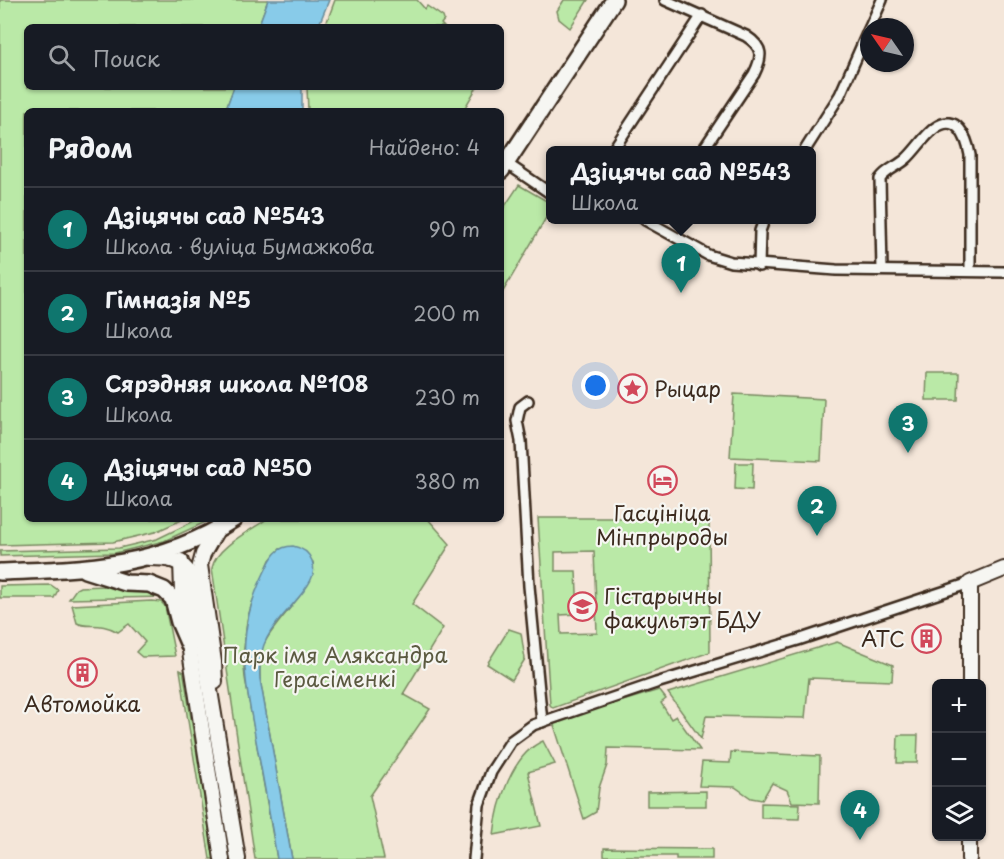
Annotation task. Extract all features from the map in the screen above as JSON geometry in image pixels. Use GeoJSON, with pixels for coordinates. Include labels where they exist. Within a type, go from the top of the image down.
{"type":"FeatureCollection","features":[{"type":"Feature","properties":{"kind":"main road"},"geometry":{"type":"LineString","coordinates":[[504,167],[614,0]]}},
{"type":"Feature","properties":{"kind":"main road"},"geometry":{"type":"LineString","coordinates":[[0,572],[82,569],[149,558],[190,543],[229,522]]}},
{"type":"Feature","properties":{"kind":"main road"},"geometry":{"type":"LineString","coordinates":[[217,530],[202,554],[200,565],[214,662],[215,711],[238,859]]}},
{"type":"Feature","properties":{"kind":"main road"},"geometry":{"type":"LineString","coordinates":[[190,543],[184,549],[181,563],[182,592],[222,859]]}},
{"type":"Feature","properties":{"kind":"main road"},"geometry":{"type":"LineString","coordinates":[[149,558],[170,559],[181,563],[191,576],[208,688],[215,711]]}},
{"type":"Feature","properties":{"kind":"main road"},"geometry":{"type":"LineString","coordinates":[[82,569],[126,583],[149,584],[164,590],[174,599],[179,622],[189,645]]}},
{"type":"Feature","properties":{"kind":"main road"},"geometry":{"type":"LineString","coordinates":[[970,679],[970,583],[1004,569]]}},
{"type":"Feature","properties":{"kind":"main road"},"geometry":{"type":"LineString","coordinates":[[969,841],[969,859]]}},
{"type":"Feature","properties":{"kind":"street"},"geometry":{"type":"LineString","coordinates":[[665,0],[702,15],[755,42],[761,54],[760,63],[754,74],[706,146]]}},
{"type":"Feature","properties":{"kind":"street"},"geometry":{"type":"LineString","coordinates":[[874,18],[882,0]]}},
{"type":"Feature","properties":{"kind":"street"},"geometry":{"type":"LineString","coordinates":[[616,146],[702,15]]}},
{"type":"Feature","properties":{"kind":"street"},"geometry":{"type":"LineString","coordinates":[[808,146],[840,95],[860,49]]}},
{"type":"Feature","properties":{"kind":"street"},"geometry":{"type":"LineString","coordinates":[[882,270],[880,179],[885,172],[906,159],[935,128],[954,124],[962,130],[970,155],[970,272]]}},
{"type":"Feature","properties":{"kind":"street"},"geometry":{"type":"LineString","coordinates":[[504,167],[546,191]]}},
{"type":"Feature","properties":{"kind":"street"},"geometry":{"type":"LineString","coordinates":[[654,224],[708,255],[731,262],[759,266],[1004,272]]}},
{"type":"Feature","properties":{"kind":"street"},"geometry":{"type":"LineString","coordinates":[[759,266],[762,224]]}},
{"type":"Feature","properties":{"kind":"street"},"geometry":{"type":"LineString","coordinates":[[528,401],[520,407],[518,421],[542,722]]}},
{"type":"Feature","properties":{"kind":"street"},"geometry":{"type":"LineString","coordinates":[[474,859],[482,792],[490,772],[511,741],[533,725],[970,583]]}},
{"type":"Feature","properties":{"kind":"green space"},"geometry":{"type":"Polygon","coordinates":[[[0,0],[268,0],[259,24],[24,24],[24,90],[233,90],[226,108],[24,108],[24,522],[177,522],[155,532],[113,542],[0,545],[0,0]]]}},
{"type":"Feature","properties":{"kind":"green space"},"geometry":{"type":"Polygon","coordinates":[[[335,0],[417,0],[425,9],[427,6],[444,20],[441,24],[326,24],[335,0]]]}},
{"type":"Feature","properties":{"kind":"green space"},"geometry":{"type":"Polygon","coordinates":[[[564,0],[588,0],[570,28],[559,19],[557,11],[564,0]]]}},
{"type":"Feature","properties":{"kind":"green space"},"geometry":{"type":"Polygon","coordinates":[[[307,90],[475,90],[465,108],[308,108],[307,90]]]}},
{"type":"Feature","properties":{"kind":"green space"},"geometry":{"type":"Polygon","coordinates":[[[519,185],[546,201],[546,218],[504,290],[504,208],[519,185]]]}},
{"type":"Feature","properties":{"kind":"green space"},"geometry":{"type":"Polygon","coordinates":[[[927,373],[959,373],[958,400],[926,400],[927,373]]]}},
{"type":"Feature","properties":{"kind":"green space"},"geometry":{"type":"Polygon","coordinates":[[[734,394],[824,399],[821,461],[730,457],[734,394]]]}},
{"type":"Feature","properties":{"kind":"green space"},"geometry":{"type":"Polygon","coordinates":[[[736,463],[753,463],[752,490],[735,489],[736,463]]]}},
{"type":"Feature","properties":{"kind":"green space"},"geometry":{"type":"Polygon","coordinates":[[[538,518],[709,518],[710,652],[553,708],[550,705],[538,518]],[[594,551],[555,552],[555,571],[576,571],[578,614],[560,615],[561,634],[597,633],[594,551]]]}},
{"type":"Feature","properties":{"kind":"green space"},"geometry":{"type":"Polygon","coordinates":[[[192,522],[205,522],[164,541],[115,553],[0,556],[0,551],[119,548],[157,539],[192,522]]]}},
{"type":"Feature","properties":{"kind":"green space","name":"Парк імя Аляксандра Герасіменкі"},"geometry":{"type":"Polygon","coordinates":[[[262,522],[431,522],[450,544],[412,604],[443,628],[403,694],[430,709],[370,796],[384,859],[292,859],[260,679],[260,662],[263,646],[269,636],[309,582],[313,562],[280,549],[270,560],[252,603],[247,620],[243,657],[277,859],[255,859],[212,568],[220,553],[262,522]]]}},
{"type":"Feature","properties":{"kind":"green space"},"geometry":{"type":"Polygon","coordinates":[[[51,585],[58,590],[54,598],[0,598],[0,586],[51,585]]]}},
{"type":"Feature","properties":{"kind":"green space"},"geometry":{"type":"Polygon","coordinates":[[[146,586],[163,597],[69,599],[80,587],[146,586]]]}},
{"type":"Feature","properties":{"kind":"green space"},"geometry":{"type":"Polygon","coordinates":[[[161,602],[165,606],[175,656],[142,657],[136,652],[145,642],[129,624],[118,632],[106,627],[81,625],[77,623],[72,605],[161,602]]]}},
{"type":"Feature","properties":{"kind":"green space"},"geometry":{"type":"Polygon","coordinates":[[[509,629],[521,633],[525,659],[512,680],[487,664],[509,629]]]}},
{"type":"Feature","properties":{"kind":"green space"},"geometry":{"type":"Polygon","coordinates":[[[837,642],[893,665],[892,681],[809,678],[805,718],[706,716],[701,739],[668,693],[837,642]]]}},
{"type":"Feature","properties":{"kind":"green space"},"geometry":{"type":"Polygon","coordinates":[[[180,670],[184,672],[214,859],[210,859],[180,670]]]}},
{"type":"Feature","properties":{"kind":"green space"},"geometry":{"type":"Polygon","coordinates":[[[659,690],[666,699],[661,703],[671,719],[676,716],[700,750],[608,748],[607,765],[599,788],[596,812],[584,819],[553,722],[659,690]]]}},
{"type":"Feature","properties":{"kind":"green space"},"geometry":{"type":"Polygon","coordinates":[[[898,735],[918,735],[917,763],[897,763],[898,735]]]}},
{"type":"Feature","properties":{"kind":"green space"},"geometry":{"type":"Polygon","coordinates":[[[543,741],[555,764],[528,772],[541,826],[494,835],[508,781],[523,757],[543,741]]]}},
{"type":"Feature","properties":{"kind":"green space"},"geometry":{"type":"Polygon","coordinates":[[[731,752],[820,756],[819,803],[792,802],[787,790],[772,783],[762,800],[751,798],[735,787],[699,786],[702,762],[730,763],[731,752]]]}},
{"type":"Feature","properties":{"kind":"green space"},"geometry":{"type":"Polygon","coordinates":[[[706,791],[706,806],[647,806],[647,792],[706,791]]]}},
{"type":"Feature","properties":{"kind":"green space"},"geometry":{"type":"Polygon","coordinates":[[[761,803],[800,804],[799,819],[761,818],[761,803]]]}},
{"type":"Feature","properties":{"kind":"green space"},"geometry":{"type":"Polygon","coordinates":[[[604,848],[712,849],[712,859],[676,859],[676,856],[604,856],[604,848]]]}},
{"type":"Feature","properties":{"kind":"water"},"geometry":{"type":"Polygon","coordinates":[[[268,0],[329,0],[319,24],[259,24],[268,0]]]}},
{"type":"Feature","properties":{"kind":"water"},"geometry":{"type":"Polygon","coordinates":[[[233,90],[302,90],[302,108],[226,108],[233,90]]]}},
{"type":"Feature","properties":{"kind":"water"},"geometry":{"type":"Polygon","coordinates":[[[293,546],[300,548],[309,556],[313,573],[303,592],[271,630],[263,648],[260,663],[260,679],[292,859],[277,859],[249,700],[245,637],[255,594],[270,562],[278,550],[293,546]]]}},
{"type":"Feature","properties":{"kind":"place","name":"Дзіцячы сад №543"},"geometry":{"type":"Point","coordinates":[681,293]}},
{"type":"Feature","properties":{"kind":"place","name":"Рыцар"},"geometry":{"type":"Point","coordinates":[633,388]}},
{"type":"Feature","properties":{"kind":"place","name":"Сярэдняя школа №108"},"geometry":{"type":"Point","coordinates":[908,453]}},
{"type":"Feature","properties":{"kind":"place","name":"Гасцініца Мінпрыроды"},"geometry":{"type":"Point","coordinates":[662,481]}},
{"type":"Feature","properties":{"kind":"place","name":"Гімназія №5"},"geometry":{"type":"Point","coordinates":[817,536]}},
{"type":"Feature","properties":{"kind":"place","name":"Гістарычны факультэт БДУ"},"geometry":{"type":"Point","coordinates":[583,607]}},
{"type":"Feature","properties":{"kind":"place","name":"АТС"},"geometry":{"type":"Point","coordinates":[926,638]}},
{"type":"Feature","properties":{"kind":"place","name":"Автомойка"},"geometry":{"type":"Point","coordinates":[82,672]}},
{"type":"Feature","properties":{"kind":"place","name":"Дзіцячы сад №50"},"geometry":{"type":"Point","coordinates":[860,840]}}]}
